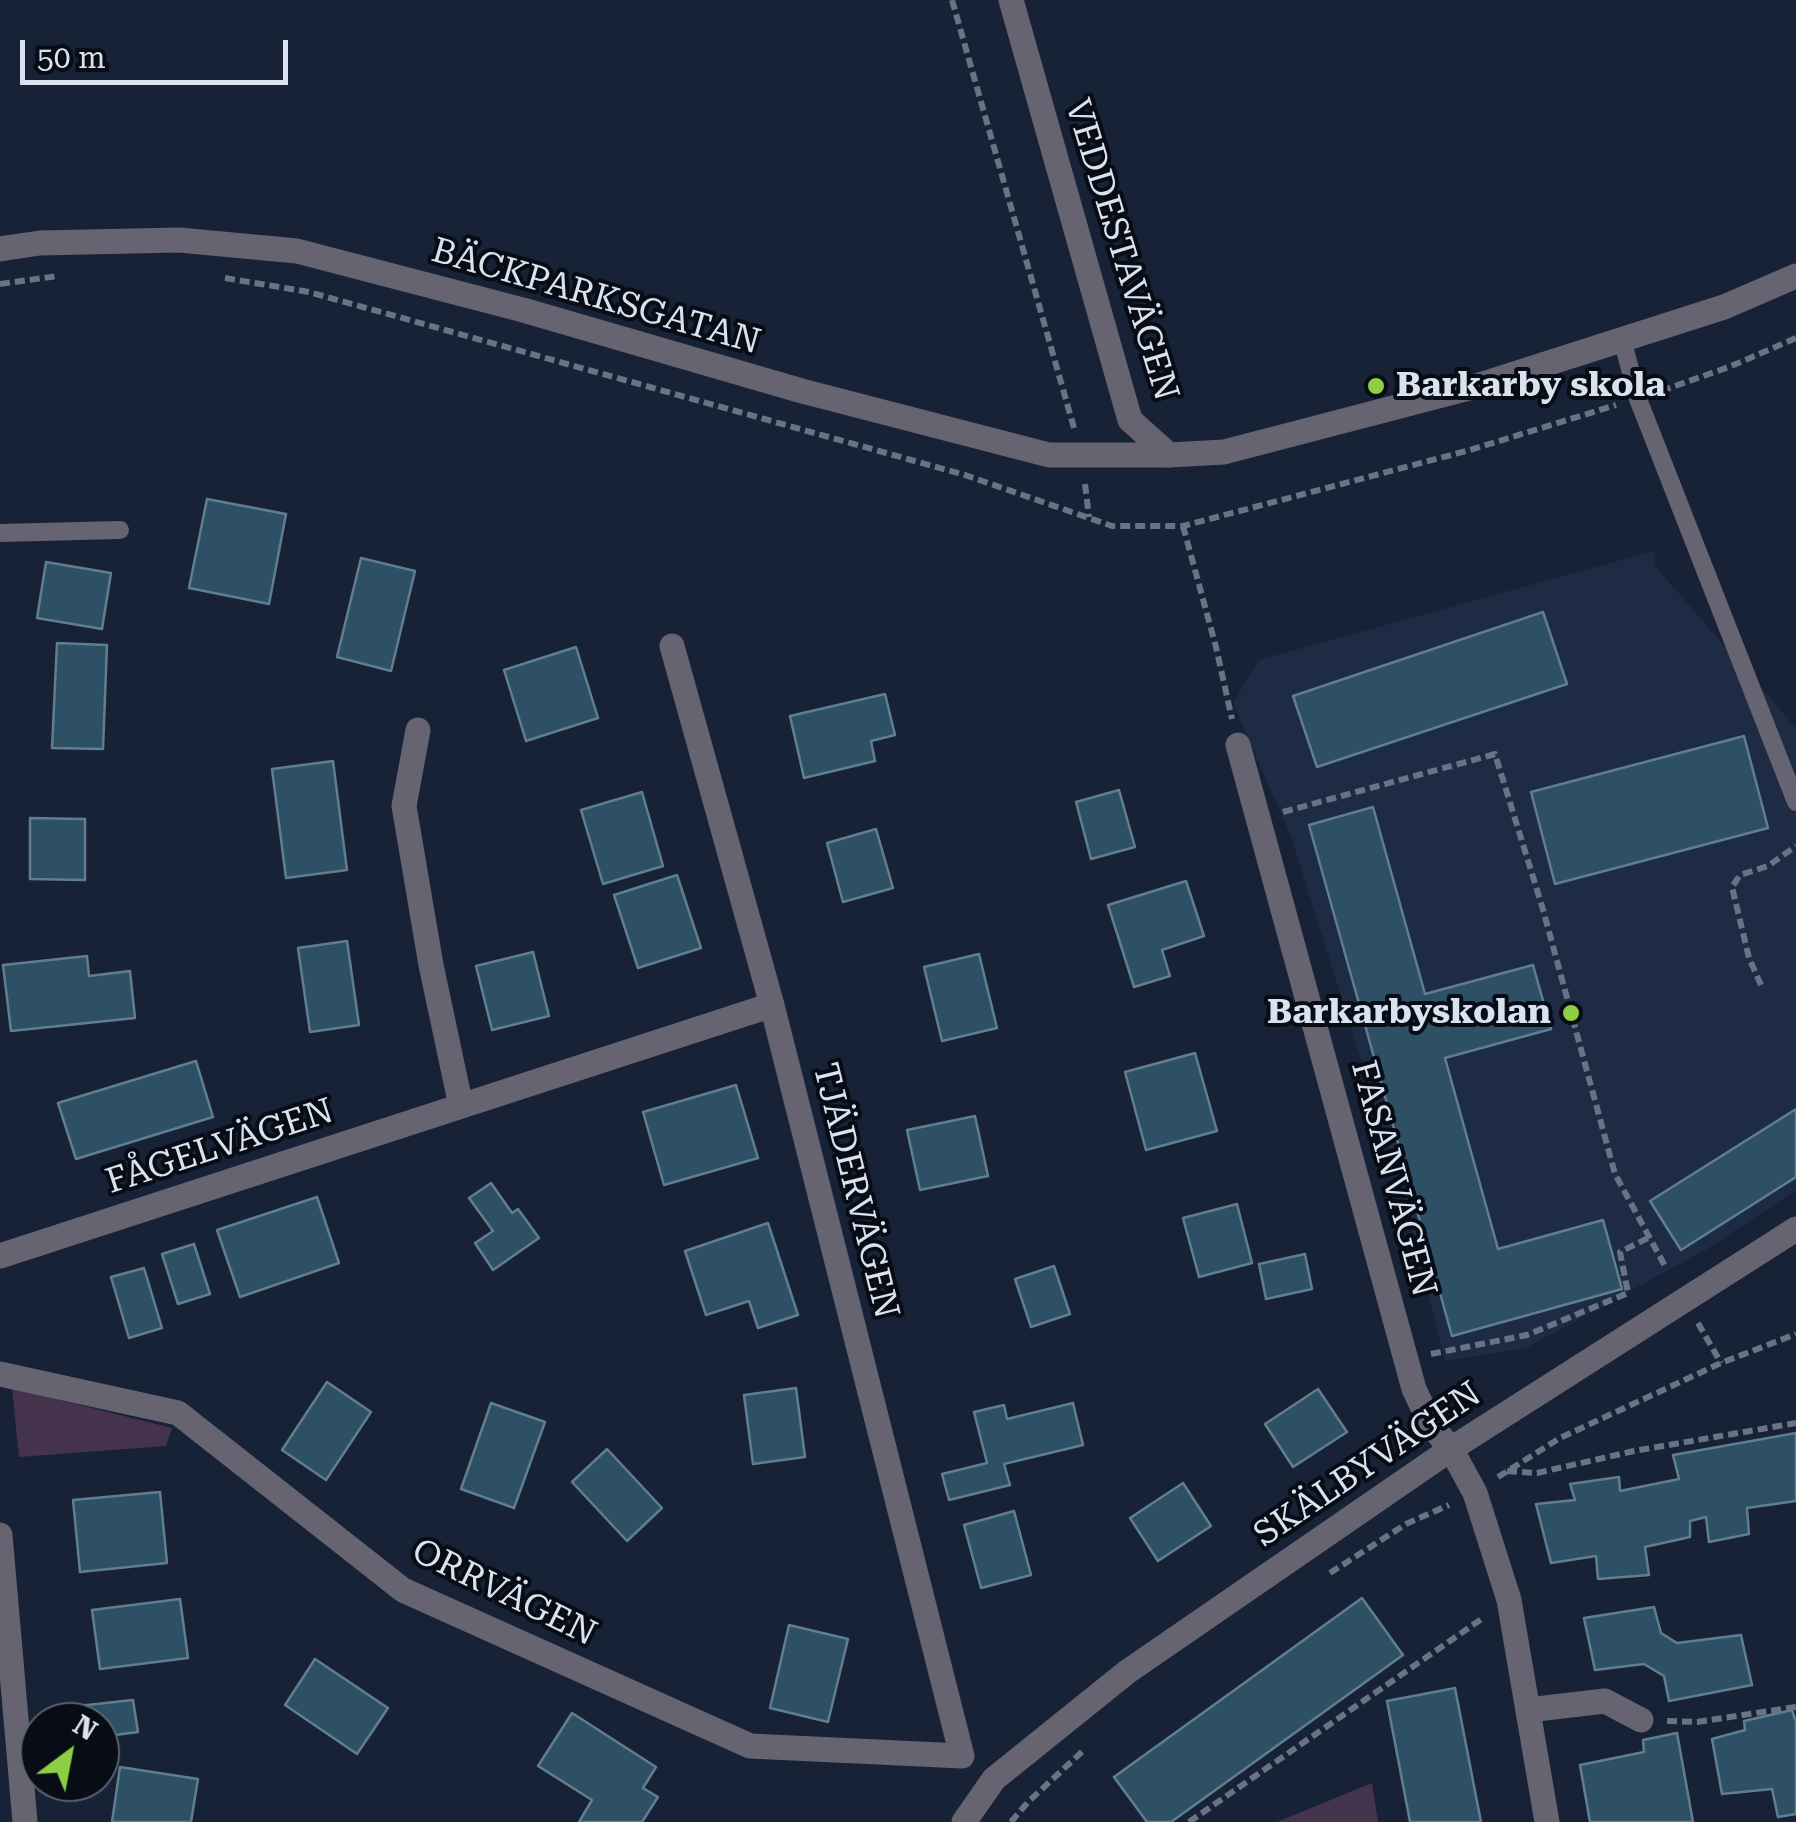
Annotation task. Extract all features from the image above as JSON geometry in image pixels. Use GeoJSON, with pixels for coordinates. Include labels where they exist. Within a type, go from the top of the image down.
{"type":"FeatureCollection","features":[{"type":"Feature","properties":{"kind":"street","name":"VEDDESTAVÄGEN"},"geometry":{"type":"LineString","coordinates":[[1011,0],[1130,420],[1169,455]]}},
{"type":"Feature","properties":{"kind":"street","name":"BÄCKPARKSGATAN"},"geometry":{"type":"LineString","coordinates":[[0,248],[40,243],[179,240],[298,251],[1049,455],[1169,455]]}},
{"type":"Feature","properties":{"kind":"street"},"geometry":{"type":"LineString","coordinates":[[1169,455],[1224,452],[1477,386],[1724,307],[1796,276]]}},
{"type":"Feature","properties":{"kind":"street","name":"TJÄDERVÄGEN"},"geometry":{"type":"LineString","coordinates":[[672,646],[772,1005],[962,1756]]}},
{"type":"Feature","properties":{"kind":"street"},"geometry":{"type":"LineString","coordinates":[[418,730],[404,806],[461,1106]]}},
{"type":"Feature","properties":{"kind":"street","name":"FASANVÄGEN"},"geometry":{"type":"LineString","coordinates":[[1238,746],[1414,1389],[1431,1425],[1475,1493],[1509,1600],[1546,1822]]}},
{"type":"Feature","properties":{"kind":"street","name":"FÅGELVÄGEN"},"geometry":{"type":"LineString","coordinates":[[0,1256],[772,1005]]}},
{"type":"Feature","properties":{"kind":"street","name":"SKÄLBYVÄGEN"},"geometry":{"type":"LineString","coordinates":[[964,1822],[994,1779],[1127,1672],[1450,1449],[1796,1229]]}},
{"type":"Feature","properties":{"kind":"street","name":"ORRVÄGEN"},"geometry":{"type":"LineString","coordinates":[[0,1374],[178,1412],[403,1590],[750,1746],[962,1756]]}},
{"type":"Feature","properties":{"kind":"street"},"geometry":{"type":"LineString","coordinates":[[0,1535],[26,1822]]}},
{"type":"Feature","properties":{"kind":"street"},"geometry":{"type":"LineString","coordinates":[[1528,1710],[1605,1701],[1641,1720]]}},
{"type":"Feature","properties":{"kind":"street"},"geometry":{"type":"LineString","coordinates":[[962,1756],[994,1779]]}},
{"type":"Feature","properties":{"kind":"lane"},"geometry":{"type":"LineString","coordinates":[[1622,340],[1638,399],[1796,802]]}},
{"type":"Feature","properties":{"kind":"lane"},"geometry":{"type":"LineString","coordinates":[[0,533],[120,530]]}},
{"type":"Feature","properties":{"kind":"path"},"geometry":{"type":"LineString","coordinates":[[952,0],[1082,455],[1090,517]]}},
{"type":"Feature","properties":{"kind":"path"},"geometry":{"type":"LineString","coordinates":[[0,284],[68,274]]}},
{"type":"Feature","properties":{"kind":"path"},"geometry":{"type":"LineString","coordinates":[[210,276],[309,292],[964,475],[1112,526],[1183,526],[1470,450],[1729,368],[1796,338]]}},
{"type":"Feature","properties":{"kind":"path"},"geometry":{"type":"LineString","coordinates":[[1183,526],[1238,746]]}},
{"type":"Feature","properties":{"kind":"path"},"geometry":{"type":"LineString","coordinates":[[1258,819],[1495,754],[1542,906],[1615,1174],[1665,1266]]}},
{"type":"Feature","properties":{"kind":"path"},"geometry":{"type":"LineString","coordinates":[[1762,985],[1749,958],[1732,887],[1740,875],[1768,866],[1796,846]]}},
{"type":"Feature","properties":{"kind":"path"},"geometry":{"type":"LineString","coordinates":[[1423,1356],[1526,1334],[1628,1294],[1620,1252],[1650,1238]]}},
{"type":"Feature","properties":{"kind":"path"},"geometry":{"type":"LineString","coordinates":[[1697,1322],[1721,1363]]}},
{"type":"Feature","properties":{"kind":"path"},"geometry":{"type":"LineString","coordinates":[[1322,1578],[1406,1524],[1475,1493],[1560,1438],[1721,1363],[1796,1334]]}},
{"type":"Feature","properties":{"kind":"path"},"geometry":{"type":"LineString","coordinates":[[1507,1471],[1537,1473],[1634,1451],[1796,1423]]}},
{"type":"Feature","properties":{"kind":"path"},"geometry":{"type":"LineString","coordinates":[[1188,1822],[1509,1600]]}},
{"type":"Feature","properties":{"kind":"path"},"geometry":{"type":"LineString","coordinates":[[1641,1720],[1697,1722],[1796,1707]]}},
{"type":"Feature","properties":{"kind":"path"},"geometry":{"type":"LineString","coordinates":[[1011,1822],[1086,1747]]}},
{"type":"Feature","properties":{"kind":"shaded area","name":"Barkarbyskolan"},"geometry":{"type":"Polygon","coordinates":[[[1654,551],[1655,566],[1796,728],[1796,1190],[1707,1249],[1526,1348],[1445,1361],[1408,1209],[1291,837],[1233,703],[1259,660],[1654,551]]]}},
{"type":"Feature","properties":{"kind":"shaded area"},"geometry":{"type":"Polygon","coordinates":[[[12,1388],[172,1428],[166,1446],[19,1457],[12,1388]]]}},
{"type":"Feature","properties":{"kind":"shaded area"},"geometry":{"type":"Polygon","coordinates":[[[1372,1783],[1378,1822],[1277,1822],[1372,1783]]]}},
{"type":"Feature","properties":{"kind":"building"},"geometry":{"type":"Polygon","coordinates":[[[207,499],[286,514],[269,604],[189,588],[207,499]]]}},
{"type":"Feature","properties":{"kind":"building"},"geometry":{"type":"Polygon","coordinates":[[[361,558],[415,571],[391,671],[337,657],[361,558]]]}},
{"type":"Feature","properties":{"kind":"building"},"geometry":{"type":"Polygon","coordinates":[[[46,562],[111,573],[102,629],[37,618],[46,562]]]}},
{"type":"Feature","properties":{"kind":"building"},"geometry":{"type":"Polygon","coordinates":[[[1543,612],[1567,684],[1317,767],[1293,696],[1543,612]]]}},
{"type":"Feature","properties":{"kind":"building"},"geometry":{"type":"Polygon","coordinates":[[[57,643],[107,645],[103,749],[52,748],[57,643]]]}},
{"type":"Feature","properties":{"kind":"building"},"geometry":{"type":"Polygon","coordinates":[[[576,647],[598,718],[526,741],[504,670],[576,647]]]}},
{"type":"Feature","properties":{"kind":"building"},"geometry":{"type":"Polygon","coordinates":[[[885,694],[895,735],[871,741],[875,761],[804,778],[790,716],[885,694]]]}},
{"type":"Feature","properties":{"kind":"building"},"geometry":{"type":"Polygon","coordinates":[[[1744,736],[1768,828],[1555,884],[1531,792],[1744,736]]]}},
{"type":"Feature","properties":{"kind":"building"},"geometry":{"type":"Polygon","coordinates":[[[333,761],[347,870],[286,878],[272,769],[333,761]]]}},
{"type":"Feature","properties":{"kind":"building"},"geometry":{"type":"Polygon","coordinates":[[[1119,790],[1135,847],[1091,859],[1076,802],[1119,790]]]}},
{"type":"Feature","properties":{"kind":"building"},"geometry":{"type":"Polygon","coordinates":[[[642,792],[663,866],[603,884],[581,810],[642,792]]]}},
{"type":"Feature","properties":{"kind":"building"},"geometry":{"type":"Polygon","coordinates":[[[1373,807],[1425,994],[1533,965],[1551,1029],[1445,1058],[1498,1249],[1603,1220],[1622,1289],[1452,1336],[1309,825],[1373,807]]]}},
{"type":"Feature","properties":{"kind":"building"},"geometry":{"type":"Polygon","coordinates":[[[30,818],[85,819],[85,880],[30,879],[30,818]]]}},
{"type":"Feature","properties":{"kind":"building"},"geometry":{"type":"Polygon","coordinates":[[[876,829],[893,888],[843,902],[827,843],[876,829]]]}},
{"type":"Feature","properties":{"kind":"building"},"geometry":{"type":"Polygon","coordinates":[[[677,875],[701,948],[638,968],[614,895],[677,875]]]}},
{"type":"Feature","properties":{"kind":"building"},"geometry":{"type":"Polygon","coordinates":[[[1186,881],[1204,936],[1162,950],[1170,976],[1134,987],[1108,905],[1186,881]]]}},
{"type":"Feature","properties":{"kind":"building"},"geometry":{"type":"Polygon","coordinates":[[[347,941],[359,1025],[310,1032],[298,948],[347,941]]]}},
{"type":"Feature","properties":{"kind":"building"},"geometry":{"type":"Polygon","coordinates":[[[533,952],[549,1016],[492,1030],[476,966],[533,952]]]}},
{"type":"Feature","properties":{"kind":"building"},"geometry":{"type":"Polygon","coordinates":[[[979,954],[997,1028],[942,1041],[924,967],[979,954]]]}},
{"type":"Feature","properties":{"kind":"building"},"geometry":{"type":"Polygon","coordinates":[[[87,956],[89,976],[130,971],[135,1018],[11,1031],[3,965],[87,956]]]}},
{"type":"Feature","properties":{"kind":"building"},"geometry":{"type":"Polygon","coordinates":[[[1195,1053],[1217,1131],[1146,1150],[1125,1072],[1195,1053]]]}},
{"type":"Feature","properties":{"kind":"building"},"geometry":{"type":"Polygon","coordinates":[[[196,1061],[213,1117],[76,1159],[58,1103],[196,1061]]]}},
{"type":"Feature","properties":{"kind":"building"},"geometry":{"type":"Polygon","coordinates":[[[736,1085],[758,1158],[664,1185],[643,1112],[736,1085]]]}},
{"type":"Feature","properties":{"kind":"building"},"geometry":{"type":"Polygon","coordinates":[[[1796,1109],[1796,1177],[1681,1250],[1650,1201],[1796,1109]]]}},
{"type":"Feature","properties":{"kind":"building"},"geometry":{"type":"Polygon","coordinates":[[[975,1116],[988,1176],[920,1190],[907,1130],[975,1116]]]}},
{"type":"Feature","properties":{"kind":"building"},"geometry":{"type":"Polygon","coordinates":[[[491,1183],[512,1213],[518,1209],[539,1238],[493,1270],[475,1243],[493,1231],[469,1198],[491,1183]]]}},
{"type":"Feature","properties":{"kind":"building"},"geometry":{"type":"Polygon","coordinates":[[[317,1197],[339,1263],[240,1297],[217,1230],[317,1197]]]}},
{"type":"Feature","properties":{"kind":"building"},"geometry":{"type":"Polygon","coordinates":[[[1237,1204],[1252,1263],[1199,1277],[1183,1218],[1237,1204]]]}},
{"type":"Feature","properties":{"kind":"building"},"geometry":{"type":"Polygon","coordinates":[[[768,1223],[798,1315],[758,1328],[749,1301],[706,1315],[685,1251],[768,1223]]]}},
{"type":"Feature","properties":{"kind":"building"},"geometry":{"type":"Polygon","coordinates":[[[194,1244],[210,1294],[178,1304],[162,1254],[194,1244]]]}},
{"type":"Feature","properties":{"kind":"building"},"geometry":{"type":"Polygon","coordinates":[[[1305,1254],[1312,1289],[1266,1299],[1259,1264],[1305,1254]]]}},
{"type":"Feature","properties":{"kind":"building"},"geometry":{"type":"Polygon","coordinates":[[[1054,1266],[1070,1314],[1031,1327],[1015,1279],[1054,1266]]]}},
{"type":"Feature","properties":{"kind":"building"},"geometry":{"type":"Polygon","coordinates":[[[144,1268],[162,1328],[129,1338],[111,1277],[144,1268]]]}},
{"type":"Feature","properties":{"kind":"building"},"geometry":{"type":"Polygon","coordinates":[[[327,1382],[371,1412],[326,1480],[282,1450],[327,1382]]]}},
{"type":"Feature","properties":{"kind":"building"},"geometry":{"type":"Polygon","coordinates":[[[796,1388],[805,1457],[753,1464],[744,1395],[796,1388]]]}},
{"type":"Feature","properties":{"kind":"building"},"geometry":{"type":"Polygon","coordinates":[[[1318,1389],[1347,1432],[1293,1467],[1265,1424],[1318,1389]]]}},
{"type":"Feature","properties":{"kind":"building"},"geometry":{"type":"Polygon","coordinates":[[[491,1403],[545,1422],[514,1508],[461,1489],[491,1403]]]}},
{"type":"Feature","properties":{"kind":"building"},"geometry":{"type":"Polygon","coordinates":[[[1073,1403],[1083,1445],[1004,1464],[1010,1485],[949,1500],[942,1474],[987,1463],[974,1412],[1004,1405],[1007,1419],[1073,1403]]]}},
{"type":"Feature","properties":{"kind":"building"},"geometry":{"type":"Polygon","coordinates":[[[1796,1433],[1796,1501],[1747,1508],[1749,1534],[1709,1542],[1706,1517],[1690,1521],[1690,1537],[1645,1547],[1649,1575],[1598,1579],[1596,1556],[1551,1563],[1536,1504],[1575,1500],[1570,1484],[1619,1477],[1620,1491],[1679,1479],[1673,1455],[1796,1433]]]}},
{"type":"Feature","properties":{"kind":"building"},"geometry":{"type":"Polygon","coordinates":[[[607,1449],[662,1508],[627,1541],[572,1482],[607,1449]]]}},
{"type":"Feature","properties":{"kind":"building"},"geometry":{"type":"Polygon","coordinates":[[[1183,1483],[1211,1526],[1158,1561],[1130,1518],[1183,1483]]]}},
{"type":"Feature","properties":{"kind":"building"},"geometry":{"type":"Polygon","coordinates":[[[160,1492],[167,1563],[80,1572],[73,1500],[160,1492]]]}},
{"type":"Feature","properties":{"kind":"building"},"geometry":{"type":"Polygon","coordinates":[[[1014,1511],[1031,1575],[981,1588],[964,1525],[1014,1511]]]}},
{"type":"Feature","properties":{"kind":"building"},"geometry":{"type":"Polygon","coordinates":[[[1362,1598],[1403,1655],[1171,1822],[1147,1822],[1114,1777],[1362,1598]]]}},
{"type":"Feature","properties":{"kind":"building"},"geometry":{"type":"Polygon","coordinates":[[[180,1599],[188,1658],[100,1669],[92,1610],[180,1599]]]}},
{"type":"Feature","properties":{"kind":"building"},"geometry":{"type":"Polygon","coordinates":[[[1654,1607],[1661,1633],[1677,1643],[1741,1635],[1752,1685],[1669,1701],[1664,1676],[1644,1664],[1595,1670],[1584,1618],[1654,1607]]]}},
{"type":"Feature","properties":{"kind":"building"},"geometry":{"type":"Polygon","coordinates":[[[789,1625],[848,1639],[828,1722],[770,1708],[789,1625]]]}},
{"type":"Feature","properties":{"kind":"building"},"geometry":{"type":"Polygon","coordinates":[[[315,1659],[388,1708],[357,1754],[285,1705],[315,1659]]]}},
{"type":"Feature","properties":{"kind":"building"},"geometry":{"type":"Polygon","coordinates":[[[1455,1688],[1481,1822],[1410,1822],[1387,1701],[1455,1688]]]}},
{"type":"Feature","properties":{"kind":"building"},"geometry":{"type":"Polygon","coordinates":[[[133,1700],[138,1732],[120,1734],[120,1702],[115,1702],[133,1700]]]}},
{"type":"Feature","properties":{"kind":"building"},"geometry":{"type":"Polygon","coordinates":[[[1792,1710],[1796,1722],[1796,1814],[1778,1817],[1772,1789],[1722,1794],[1712,1739],[1745,1730],[1744,1721],[1792,1710]]]}},
{"type":"Feature","properties":{"kind":"building"},"geometry":{"type":"Polygon","coordinates":[[[572,1713],[656,1767],[643,1788],[658,1797],[642,1822],[579,1822],[592,1800],[538,1766],[572,1713]]]}},
{"type":"Feature","properties":{"kind":"building"},"geometry":{"type":"Polygon","coordinates":[[[1677,1733],[1693,1822],[1590,1822],[1580,1765],[1644,1752],[1643,1740],[1677,1733]]]}},
{"type":"Feature","properties":{"kind":"building"},"geometry":{"type":"Polygon","coordinates":[[[120,1767],[198,1779],[191,1822],[112,1822],[115,1802],[120,1802],[120,1767]]]}},
{"type":"Feature","properties":{"kind":"place","name":"Barkarby skola"},"geometry":{"type":"Point","coordinates":[1376,386]}},
{"type":"Feature","properties":{"kind":"place","name":"Barkarbyskolan"},"geometry":{"type":"Point","coordinates":[1571,1013]}}]}
